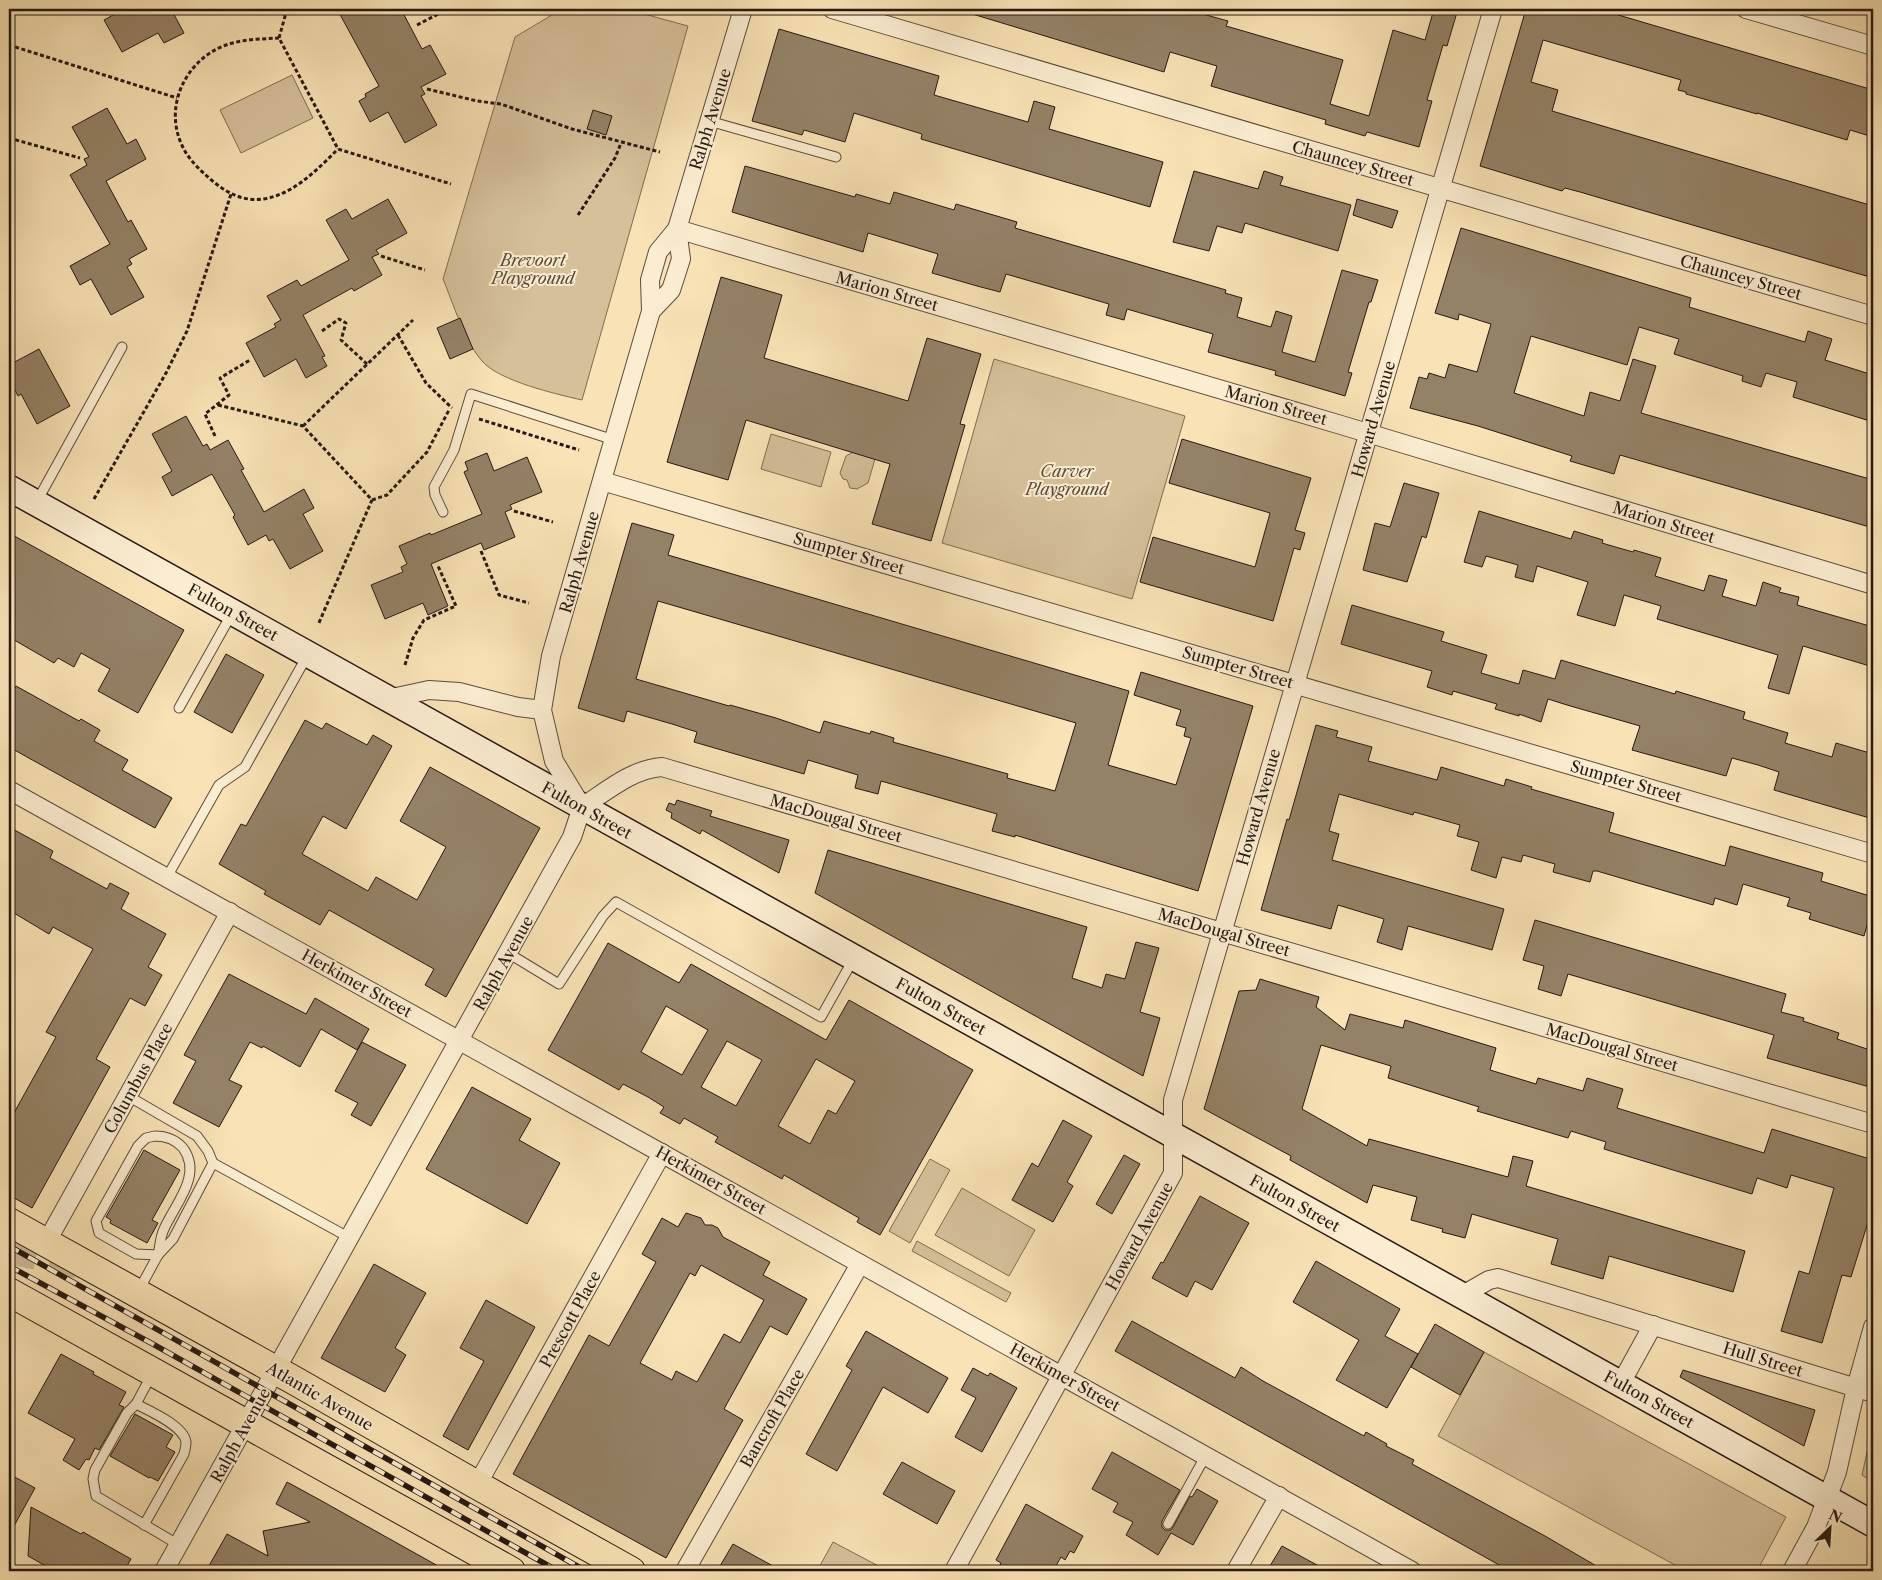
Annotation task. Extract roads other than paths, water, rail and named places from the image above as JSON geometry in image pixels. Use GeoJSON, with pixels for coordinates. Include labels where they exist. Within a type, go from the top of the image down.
{"type":"FeatureCollection","features":[{"type":"Feature","properties":{"kind":"main road","name":"Fulton Street"},"geometry":{"type":"LineString","coordinates":[[9,488],[1873,1524]]}},
{"type":"Feature","properties":{"kind":"main road","name":"Atlantic Avenue"},"geometry":{"type":"LineString","coordinates":[[9,1222],[631,1571]]}},
{"type":"Feature","properties":{"kind":"main road"},"geometry":{"type":"LineString","coordinates":[[9,1292],[500,1569]]}},
{"type":"Feature","properties":{"kind":"street","name":"Ralph Avenue"},"geometry":{"type":"LineString","coordinates":[[164,1571],[572,837],[582,807],[554,761],[542,710],[551,656],[651,311],[650,280],[658,252],[677,229],[743,9]]}},
{"type":"Feature","properties":{"kind":"street","name":"Chauncey Street"},"geometry":{"type":"LineString","coordinates":[[832,9],[1873,316]]}},
{"type":"Feature","properties":{"kind":"street","name":"Howard Avenue"},"geometry":{"type":"LineString","coordinates":[[954,1571],[1173,1173],[1173,1100],[1221,931],[1493,9]]}},
{"type":"Feature","properties":{"kind":"street"},"geometry":{"type":"LineString","coordinates":[[1746,9],[1873,46]]}},
{"type":"Feature","properties":{"kind":"street","name":"Ralph Avenue"},"geometry":{"type":"LineString","coordinates":[[651,311],[672,290],[681,259],[677,229]]}},
{"type":"Feature","properties":{"kind":"street","name":"Marion Street"},"geometry":{"type":"LineString","coordinates":[[677,229],[1369,433],[1873,585]]}},
{"type":"Feature","properties":{"kind":"street","name":"Sumpter Street"},"geometry":{"type":"LineString","coordinates":[[602,481],[1873,854]]}},
{"type":"Feature","properties":{"kind":"street"},"geometry":{"type":"LineString","coordinates":[[387,699],[429,690],[460,692],[518,707],[542,710]]}},
{"type":"Feature","properties":{"kind":"street","name":"MacDougal Street"},"geometry":{"type":"LineString","coordinates":[[582,807],[639,771],[662,767],[1873,1124]]}},
{"type":"Feature","properties":{"kind":"street","name":"Herkimer Street"},"geometry":{"type":"LineString","coordinates":[[9,790],[1412,1571]]}},
{"type":"Feature","properties":{"kind":"street","name":"Columbus Place"},"geometry":{"type":"LineString","coordinates":[[46,1243],[230,912]]}},
{"type":"Feature","properties":{"kind":"street","name":"Prescott Place"},"geometry":{"type":"LineString","coordinates":[[477,1485],[662,1153]]}},
{"type":"Feature","properties":{"kind":"street","name":"Bancroft Place"},"geometry":{"type":"LineString","coordinates":[[685,1571],[860,1264]]}},
{"type":"Feature","properties":{"kind":"street","name":"Hull Street"},"geometry":{"type":"LineString","coordinates":[[1461,1296],[1489,1280],[1498,1278],[1873,1393]]}},
{"type":"Feature","properties":{"kind":"street"},"geometry":{"type":"LineString","coordinates":[[1621,1383],[1653,1325]]}},
{"type":"Feature","properties":{"kind":"street"},"geometry":{"type":"LineString","coordinates":[[1792,1571],[1816,1527],[1837,1472],[1856,1388],[1873,1328]]}},
{"type":"Feature","properties":{"kind":"street"},"geometry":{"type":"LineString","coordinates":[[1236,1571],[1278,1496]]}},
{"type":"Feature","properties":{"kind":"lane"},"geometry":{"type":"LineString","coordinates":[[709,121],[836,157]]}},
{"type":"Feature","properties":{"kind":"lane"},"geometry":{"type":"LineString","coordinates":[[36,503],[122,347]]}},
{"type":"Feature","properties":{"kind":"lane"},"geometry":{"type":"LineString","coordinates":[[443,512],[435,495],[434,487],[454,450],[471,394],[614,440]]}},
{"type":"Feature","properties":{"kind":"lane"},"geometry":{"type":"LineString","coordinates":[[179,708],[233,612]]}},
{"type":"Feature","properties":{"kind":"lane"},"geometry":{"type":"LineString","coordinates":[[167,878],[219,785],[245,767],[308,654]]}},
{"type":"Feature","properties":{"kind":"lane"},"geometry":{"type":"LineString","coordinates":[[508,953],[560,984],[603,916],[616,902],[821,1016],[854,958]]}},
{"type":"Feature","properties":{"kind":"lane"},"geometry":{"type":"LineString","coordinates":[[128,1096],[197,1136],[208,1151],[213,1162],[350,1238]]}},
{"type":"Feature","properties":{"kind":"lane"},"geometry":{"type":"LineString","coordinates":[[156,1136],[172,1140],[181,1146],[189,1160],[190,1173],[188,1184],[163,1231],[158,1255],[136,1254],[104,1237],[99,1233],[96,1221],[138,1146],[146,1138],[156,1136]]}},
{"type":"Feature","properties":{"kind":"lane"},"geometry":{"type":"LineString","coordinates":[[137,1293],[158,1255],[173,1239],[213,1162]]}},
{"type":"Feature","properties":{"kind":"lane"},"geometry":{"type":"LineString","coordinates":[[153,1372],[136,1404],[127,1413],[95,1470],[93,1479],[96,1496],[179,1545]]}},
{"type":"Feature","properties":{"kind":"lane"},"geometry":{"type":"LineString","coordinates":[[136,1404],[177,1428],[184,1435],[186,1443],[184,1454],[144,1525]]}},
{"type":"Feature","properties":{"kind":"lane"},"geometry":{"type":"LineString","coordinates":[[1168,1524],[1206,1455]]}},
{"type":"Feature","properties":{"kind":"tunnel"},"geometry":{"type":"LineString","coordinates":[[9,1250],[81,1265]]}},
{"type":"Feature","properties":{"kind":"railway"},"geometry":{"type":"LineString","coordinates":[[9,1246],[586,1571]]}},
{"type":"Feature","properties":{"kind":"railway"},"geometry":{"type":"LineString","coordinates":[[9,1266],[151,1343],[558,1571]]}},
{"type":"Feature","properties":{"kind":"park label","name":"Brevoort Playground"},"geometry":{"type":"Point","coordinates":[533,269]}},
{"type":"Feature","properties":{"kind":"park label","name":"Carver Playground"},"geometry":{"type":"Point","coordinates":[1067,480]}}]}
